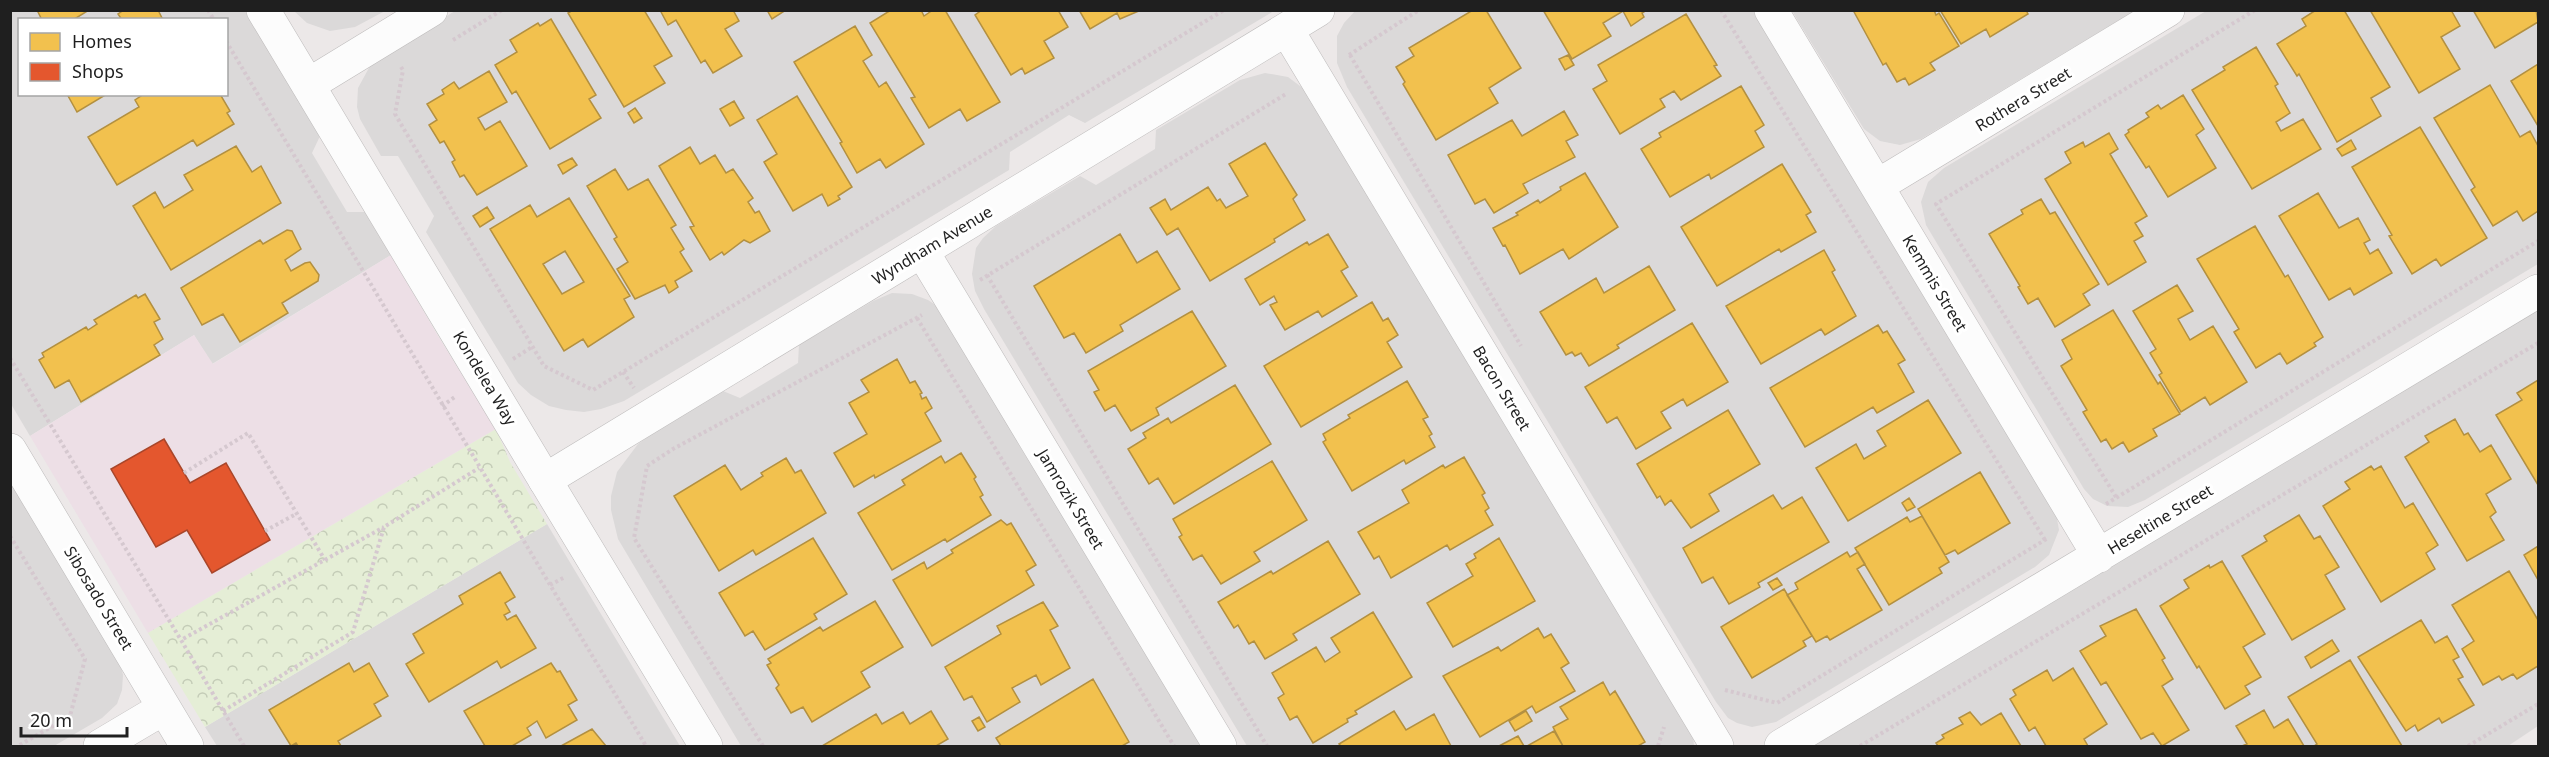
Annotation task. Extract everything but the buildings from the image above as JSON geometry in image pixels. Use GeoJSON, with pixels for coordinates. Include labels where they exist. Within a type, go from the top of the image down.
{"type":"FeatureCollection","features":[{"type":"Feature","properties":{"kind":"street","name":"Kondelea Way"},"geometry":{"type":"LineString","coordinates":[[263,10],[706,747]]}},
{"type":"Feature","properties":{"kind":"street"},"geometry":{"type":"LineString","coordinates":[[308,85],[431,10]]}},
{"type":"Feature","properties":{"kind":"street","name":"Wyndham Avenue"},"geometry":{"type":"LineString","coordinates":[[545,480],[1318,10]]}},
{"type":"Feature","properties":{"kind":"street","name":"Kemmis Street"},"geometry":{"type":"LineString","coordinates":[[1771,10],[2099,556]]}},
{"type":"Feature","properties":{"kind":"street","name":"Rothera Street"},"geometry":{"type":"LineString","coordinates":[[1877,186],[2168,10]]}},
{"type":"Feature","properties":{"kind":"street","name":"Bacon Street"},"geometry":{"type":"LineString","coordinates":[[1287,30],[1717,747]]}},
{"type":"Feature","properties":{"kind":"street","name":"Jamrozik Street"},"geometry":{"type":"LineString","coordinates":[[922,251],[1220,747]]}},
{"type":"Feature","properties":{"kind":"street","name":"Heseltine Street"},"geometry":{"type":"LineString","coordinates":[[1781,747],[2538,291]]}},
{"type":"Feature","properties":{"kind":"street","name":"Sibosado Street"},"geometry":{"type":"LineString","coordinates":[[10,450],[187,747]]}},
{"type":"Feature","properties":{"kind":"street"},"geometry":{"type":"LineString","coordinates":[[100,747],[164,708]]}},
{"type":"Feature","properties":{"kind":"path"},"geometry":{"type":"LineString","coordinates":[[403,70],[395,114],[454,215],[544,366],[593,390],[1224,10]]}},
{"type":"Feature","properties":{"kind":"path"},"geometry":{"type":"LineString","coordinates":[[763,747],[634,538],[647,466],[673,449],[951,298],[1350,55],[1419,10]]}},
{"type":"Feature","properties":{"kind":"path"},"geometry":{"type":"LineString","coordinates":[[1721,10],[2045,540]]}},
{"type":"Feature","properties":{"kind":"path"},"geometry":{"type":"LineString","coordinates":[[2116,497],[1936,204],[2255,10]]}},
{"type":"Feature","properties":{"kind":"path"},"geometry":{"type":"LineString","coordinates":[[228,44],[646,747]]}},
{"type":"Feature","properties":{"kind":"path"},"geometry":{"type":"LineString","coordinates":[[1350,55],[1524,351]]}},
{"type":"Feature","properties":{"kind":"path"},"geometry":{"type":"LineString","coordinates":[[1722,689],[1777,703],[2538,241]]}},
{"type":"Feature","properties":{"kind":"path"},"geometry":{"type":"LineString","coordinates":[[987,275],[1268,747]]}},
{"type":"Feature","properties":{"kind":"path"},"geometry":{"type":"LineString","coordinates":[[917,318],[1174,747]]}},
{"type":"Feature","properties":{"kind":"path"},"geometry":{"type":"LineString","coordinates":[[1860,747],[2538,343]]}},
{"type":"Feature","properties":{"kind":"path"},"geometry":{"type":"LineString","coordinates":[[10,358],[244,747]]}},
{"type":"Feature","properties":{"kind":"path"},"geometry":{"type":"LineString","coordinates":[[184,473],[248,433],[325,560]]}},
{"type":"Feature","properties":{"kind":"path"},"geometry":{"type":"LineString","coordinates":[[181,640],[384,527],[479,468]]}},
{"type":"Feature","properties":{"kind":"path"},"geometry":{"type":"LineString","coordinates":[[265,531],[296,514]]}},
{"type":"Feature","properties":{"kind":"path"},"geometry":{"type":"LineString","coordinates":[[223,711],[353,632],[384,527]]}},
{"type":"Feature","properties":{"kind":"path"},"geometry":{"type":"LineString","coordinates":[[10,536],[85,659],[70,716],[18,747]]}},
{"type":"Feature","properties":{"kind":"path"},"geometry":{"type":"LineString","coordinates":[[2468,747],[2538,704]]}},
{"type":"Feature","properties":{"kind":"shaded area"},"geometry":{"type":"Polygon","coordinates":[[[11,11],[245,11],[320,136],[312,153],[347,212],[365,212],[391,255],[212,364],[194,335],[30,436],[11,404],[11,11]]]}},
{"type":"Feature","properties":{"kind":"shaded area"},"geometry":{"type":"Polygon","coordinates":[[[294,11],[385,11],[355,27],[330,31],[307,23],[294,11]]]}},
{"type":"Feature","properties":{"kind":"shaded area"},"geometry":{"type":"Polygon","coordinates":[[[455,11],[1274,11],[1085,123],[1069,115],[1010,152],[1009,170],[624,401],[584,412],[549,406],[531,395],[518,383],[426,232],[434,216],[398,156],[381,156],[360,119],[357,107],[358,88],[370,66],[380,56],[455,11]]]}},
{"type":"Feature","properties":{"kind":"shaded area"},"geometry":{"type":"Polygon","coordinates":[[[1355,11],[1754,11],[2056,513],[2059,530],[2049,555],[2035,567],[1776,722],[1752,727],[1728,718],[1716,702],[1347,87],[1337,63],[1337,36],[1344,23],[1355,11]]]}},
{"type":"Feature","properties":{"kind":"shaded area"},"geometry":{"type":"Polygon","coordinates":[[[1792,11],[2134,11],[1921,139],[1900,145],[1880,141],[1864,129],[1792,11]]]}},
{"type":"Feature","properties":{"kind":"shaded area"},"geometry":{"type":"Polygon","coordinates":[[[2206,11],[2538,11],[2538,264],[2145,500],[2128,507],[2107,506],[2093,499],[2084,489],[1926,225],[1921,202],[1928,182],[1944,168],[2206,11]]]}},
{"type":"Feature","properties":{"kind":"shaded area"},"geometry":{"type":"Polygon","coordinates":[[[1265,73],[1288,77],[1304,89],[1693,735],[1694,746],[1247,746],[984,309],[975,291],[972,274],[976,248],[996,226],[1080,176],[1096,185],[1155,149],[1156,130],[1240,80],[1265,73]]]}},
{"type":"Feature","properties":{"kind":"shaded area"},"geometry":{"type":"Polygon","coordinates":[[[391,255],[496,429],[148,633],[30,436],[194,335],[213,364],[391,255]]]}},
{"type":"Feature","properties":{"kind":"shaded area"},"geometry":{"type":"Polygon","coordinates":[[[892,293],[912,294],[937,306],[1205,746],[741,746],[618,539],[611,510],[611,496],[617,472],[638,444],[660,428],[723,391],[740,398],[798,363],[799,345],[873,301],[892,293]]]}},
{"type":"Feature","properties":{"kind":"shaded area"},"geometry":{"type":"Polygon","coordinates":[[[2538,306],[2538,726],[2508,746],[1806,746],[2538,306]]]}},
{"type":"Feature","properties":{"kind":"shaded area"},"geometry":{"type":"Polygon","coordinates":[[[10,481],[120,663],[123,675],[122,690],[117,704],[102,718],[54,746],[11,746],[10,481]]]}},
{"type":"Feature","properties":{"kind":"shaded area"},"geometry":{"type":"Polygon","coordinates":[[[547,524],[680,746],[217,746],[205,727],[547,524]]]}},
{"type":"Feature","properties":{"kind":"green space"},"geometry":{"type":"Polygon","coordinates":[[[496,429],[510,462],[547,524],[205,727],[148,633],[496,429]]]}}]}
